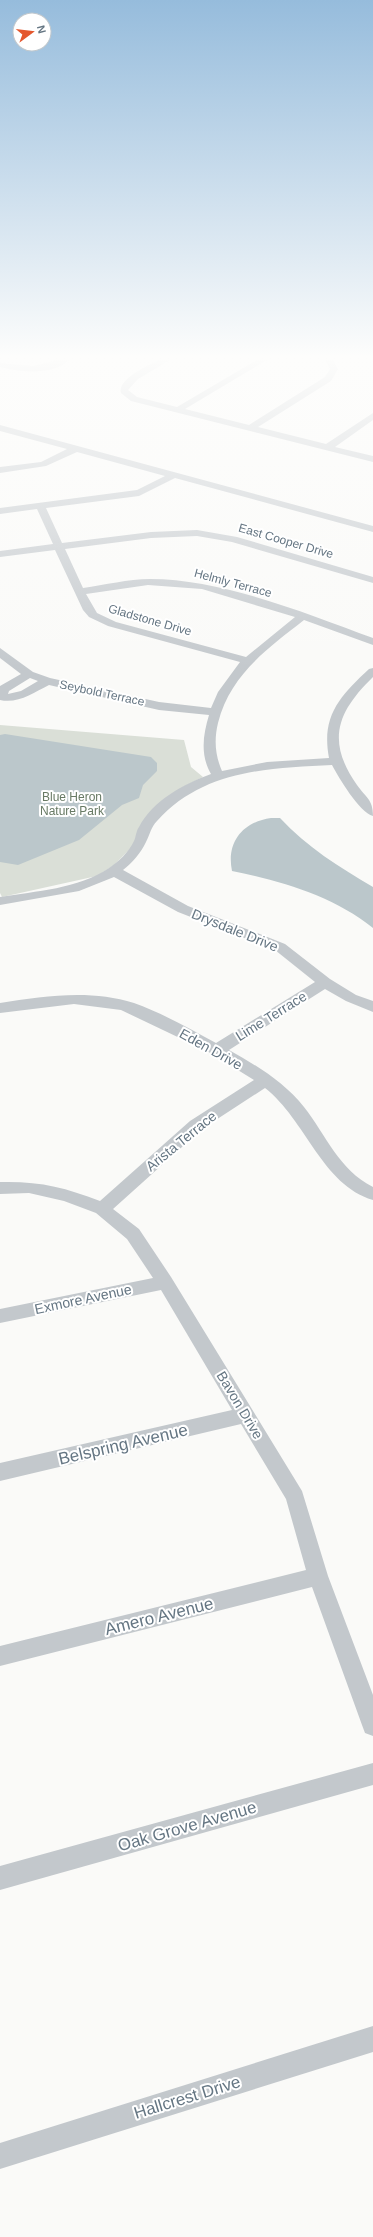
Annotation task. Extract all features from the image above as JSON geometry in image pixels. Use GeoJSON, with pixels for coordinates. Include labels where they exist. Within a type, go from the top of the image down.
{"type":"FeatureCollection","features":[{"type":"Feature","properties":{"kind":"street"},"geometry":{"type":"LineString","coordinates":[[0,470],[39,464]]}},
{"type":"Feature","properties":{"kind":"street"},"geometry":{"type":"LineString","coordinates":[[134,464],[373,529]]}},
{"type":"Feature","properties":{"kind":"street"},"geometry":{"type":"LineString","coordinates":[[0,511],[139,493],[174,475]]}},
{"type":"Feature","properties":{"kind":"street","name":"Gladstone Drive"},"geometry":{"type":"LineString","coordinates":[[40,506],[86,608],[102,620],[248,661]]}},
{"type":"Feature","properties":{"kind":"street","name":"East Cooper Drive"},"geometry":{"type":"LineString","coordinates":[[0,554],[151,535],[197,533],[233,539],[373,580]]}},
{"type":"Feature","properties":{"kind":"street","name":"Helmly Terrace"},"geometry":{"type":"LineString","coordinates":[[80,592],[148,582],[178,582],[228,593],[303,616],[373,642]]}},
{"type":"Feature","properties":{"kind":"street"},"geometry":{"type":"LineString","coordinates":[[219,776],[211,764],[209,742],[214,712],[223,691],[234,675],[248,661],[303,616]]}},
{"type":"Feature","properties":{"kind":"street","name":"Seybold Terrace"},"geometry":{"type":"LineString","coordinates":[[0,651],[9,661],[29,674],[47,681],[159,706],[214,712]]}},
{"type":"Feature","properties":{"kind":"street"},"geometry":{"type":"LineString","coordinates":[[373,671],[355,686],[338,714],[331,732],[335,761],[353,792],[373,812]]}},
{"type":"Feature","properties":{"kind":"street"},"geometry":{"type":"LineString","coordinates":[[29,674],[3,689],[2,697],[7,699],[16,697],[47,681]]}},
{"type":"Feature","properties":{"kind":"street"},"geometry":{"type":"LineString","coordinates":[[0,901],[60,890],[90,882],[114,871],[133,852],[140,842],[146,827],[162,807],[179,794],[201,782],[243,770],[276,765],[335,761]]}},
{"type":"Feature","properties":{"kind":"street","name":"Drysdale Drive"},"geometry":{"type":"LineString","coordinates":[[114,871],[183,909],[205,919],[258,937],[280,947],[325,982],[351,998],[373,1007]]}},
{"type":"Feature","properties":{"kind":"street","name":"Lime Terrace"},"geometry":{"type":"LineString","coordinates":[[217,1050],[325,982]]}},
{"type":"Feature","properties":{"kind":"street","name":"Eden Drive"},"geometry":{"type":"LineString","coordinates":[[0,1008],[72,999],[127,1006],[217,1050],[265,1080],[288,1099],[338,1169],[364,1191],[373,1194]]}},
{"type":"Feature","properties":{"kind":"street","name":"Arista Terrace"},"geometry":{"type":"LineString","coordinates":[[102,1209],[196,1125],[265,1080]]}},
{"type":"Feature","properties":{"kind":"street","name":"Bavon Drive"},"geometry":{"type":"LineString","coordinates":[[0,1188],[29,1187],[67,1195],[102,1209],[133,1234],[165,1282],[247,1415],[295,1497],[318,1576],[373,1725]]}},
{"type":"Feature","properties":{"kind":"street","name":"Exmore Avenue"},"geometry":{"type":"LineString","coordinates":[[0,1316],[165,1282]]}},
{"type":"Feature","properties":{"kind":"street","name":"Belspring Avenue"},"geometry":{"type":"LineString","coordinates":[[0,1472],[247,1415]]}},
{"type":"Feature","properties":{"kind":"street","name":"Amero Avenue"},"geometry":{"type":"LineString","coordinates":[[0,1656],[318,1576]]}},
{"type":"Feature","properties":{"kind":"street","name":"Oak Grove Avenue"},"geometry":{"type":"LineString","coordinates":[[0,1878],[373,1774]]}},
{"type":"Feature","properties":{"kind":"street","name":"Hallcrest Drive"},"geometry":{"type":"LineString","coordinates":[[0,2156],[373,2038]]}},
{"type":"Feature","properties":{"kind":"green space","name":"Blue Heron Nature Park"},"geometry":{"type":"Polygon","coordinates":[[[0,725],[184,740],[191,767],[203,777],[183,787],[131,848],[114,865],[97,876],[2,897],[0,893],[0,725]]]}},
{"type":"Feature","properties":{"kind":"shaded area"},"geometry":{"type":"Polygon","coordinates":[[[5,734],[151,757],[157,763],[157,771],[143,785],[139,798],[122,805],[79,840],[18,865],[0,862],[0,735],[5,734]]]}},
{"type":"Feature","properties":{"kind":"shaded area"},"geometry":{"type":"Polygon","coordinates":[[[271,818],[280,818],[301,838],[324,856],[373,887],[373,928],[341,907],[306,891],[232,871],[232,851],[234,843],[239,835],[252,824],[271,818]]]}}]}
